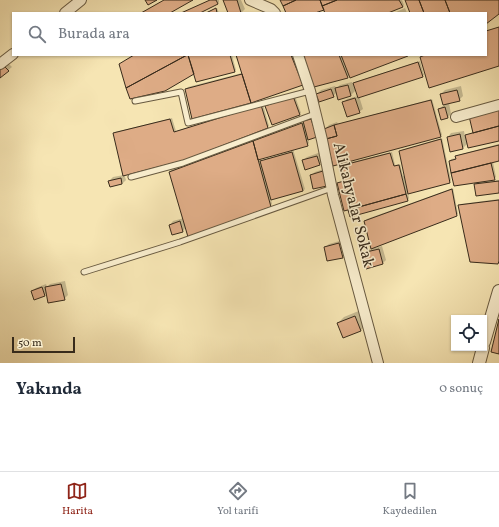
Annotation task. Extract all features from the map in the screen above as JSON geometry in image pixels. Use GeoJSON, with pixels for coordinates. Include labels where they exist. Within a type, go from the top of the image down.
{"type":"FeatureCollection","features":[{"type":"Feature","properties":{"kind":"street"},"geometry":{"type":"LineString","coordinates":[[66,12],[82,0]]}},
{"type":"Feature","properties":{"kind":"street"},"geometry":{"type":"LineString","coordinates":[[250,0],[271,9],[274,12]]}},
{"type":"Feature","properties":{"kind":"street"},"geometry":{"type":"LineString","coordinates":[[0,64],[12,55]]}},
{"type":"Feature","properties":{"kind":"street","name":"Alikahyalar Sokak"},"geometry":{"type":"LineString","coordinates":[[298,56],[310,91],[332,188],[378,363]]}},
{"type":"Feature","properties":{"kind":"street"},"geometry":{"type":"LineString","coordinates":[[456,117],[499,105]]}},
{"type":"Feature","properties":{"kind":"street"},"geometry":{"type":"LineString","coordinates":[[487,332],[499,291]]}},
{"type":"Feature","properties":{"kind":"street"},"geometry":{"type":"LineString","coordinates":[[479,363],[482,351]]}},
{"type":"Feature","properties":{"kind":"lane"},"geometry":{"type":"LineString","coordinates":[[135,101],[181,92],[188,123],[310,91]]}},
{"type":"Feature","properties":{"kind":"lane"},"geometry":{"type":"LineString","coordinates":[[131,177],[183,163],[315,114]]}},
{"type":"Feature","properties":{"kind":"lane"},"geometry":{"type":"LineString","coordinates":[[84,272],[180,242],[332,188]]}},
{"type":"Feature","properties":{"kind":"building"},"geometry":{"type":"Polygon","coordinates":[[[145,0],[157,0],[148,5],[145,0]]]}},
{"type":"Feature","properties":{"kind":"building"},"geometry":{"type":"Polygon","coordinates":[[[164,0],[193,0],[172,12],[143,12],[164,0]]]}},
{"type":"Feature","properties":{"kind":"building"},"geometry":{"type":"Polygon","coordinates":[[[210,0],[216,0],[218,4],[202,12],[183,12],[210,0]]]}},
{"type":"Feature","properties":{"kind":"building"},"geometry":{"type":"Polygon","coordinates":[[[223,0],[237,0],[241,12],[228,12],[223,0]]]}},
{"type":"Feature","properties":{"kind":"building"},"geometry":{"type":"Polygon","coordinates":[[[280,0],[296,0],[283,6],[280,0]]]}},
{"type":"Feature","properties":{"kind":"building"},"geometry":{"type":"Polygon","coordinates":[[[296,0],[320,0],[324,10],[318,12],[286,12],[283,6],[296,0]]]}},
{"type":"Feature","properties":{"kind":"building"},"geometry":{"type":"Polygon","coordinates":[[[320,0],[337,0],[322,6],[320,0]]]}},
{"type":"Feature","properties":{"kind":"building"},"geometry":{"type":"Polygon","coordinates":[[[337,0],[399,0],[403,7],[390,12],[325,12],[322,6],[337,0]]]}},
{"type":"Feature","properties":{"kind":"building"},"geometry":{"type":"Polygon","coordinates":[[[405,0],[419,0],[424,12],[410,12],[405,0]]]}},
{"type":"Feature","properties":{"kind":"building"},"geometry":{"type":"Polygon","coordinates":[[[419,0],[445,0],[450,12],[424,12],[419,0]]]}},
{"type":"Feature","properties":{"kind":"building"},"geometry":{"type":"Polygon","coordinates":[[[445,0],[499,0],[499,14],[487,23],[487,12],[450,12],[445,0]]]}},
{"type":"Feature","properties":{"kind":"building"},"geometry":{"type":"Polygon","coordinates":[[[216,8],[217,12],[208,12],[216,8]]]}},
{"type":"Feature","properties":{"kind":"building"},"geometry":{"type":"Polygon","coordinates":[[[499,27],[499,66],[429,88],[420,57],[487,56],[487,31],[499,27]]]}},
{"type":"Feature","properties":{"kind":"building"},"geometry":{"type":"Polygon","coordinates":[[[132,56],[185,56],[126,88],[119,64],[132,56]]]}},
{"type":"Feature","properties":{"kind":"building"},"geometry":{"type":"Polygon","coordinates":[[[185,56],[188,56],[194,74],[165,91],[130,99],[126,88],[185,56]]]}},
{"type":"Feature","properties":{"kind":"building"},"geometry":{"type":"Polygon","coordinates":[[[188,56],[230,56],[235,72],[196,82],[188,56]]]}},
{"type":"Feature","properties":{"kind":"building"},"geometry":{"type":"Polygon","coordinates":[[[236,56],[291,56],[303,85],[251,103],[236,56]]]}},
{"type":"Feature","properties":{"kind":"building"},"geometry":{"type":"Polygon","coordinates":[[[302,56],[339,56],[348,78],[314,87],[302,56]]]}},
{"type":"Feature","properties":{"kind":"building"},"geometry":{"type":"Polygon","coordinates":[[[341,56],[408,56],[350,78],[341,56]]]}},
{"type":"Feature","properties":{"kind":"building"},"geometry":{"type":"Polygon","coordinates":[[[418,62],[423,77],[358,98],[353,83],[418,62]]]}},
{"type":"Feature","properties":{"kind":"building"},"geometry":{"type":"Polygon","coordinates":[[[4,66],[9,71],[0,78],[0,69],[4,66]]]}},
{"type":"Feature","properties":{"kind":"building"},"geometry":{"type":"Polygon","coordinates":[[[242,74],[251,103],[192,119],[185,89],[242,74]]]}},
{"type":"Feature","properties":{"kind":"building"},"geometry":{"type":"Polygon","coordinates":[[[348,85],[351,96],[338,100],[335,88],[348,85]]]}},
{"type":"Feature","properties":{"kind":"building"},"geometry":{"type":"Polygon","coordinates":[[[331,89],[334,97],[319,102],[316,94],[331,89]]]}},
{"type":"Feature","properties":{"kind":"building"},"geometry":{"type":"Polygon","coordinates":[[[457,90],[460,101],[443,105],[440,94],[457,90]]]}},
{"type":"Feature","properties":{"kind":"building"},"geometry":{"type":"Polygon","coordinates":[[[293,96],[300,115],[272,125],[265,106],[293,96]]]}},
{"type":"Feature","properties":{"kind":"building"},"geometry":{"type":"Polygon","coordinates":[[[355,98],[360,113],[347,117],[342,102],[355,98]]]}},
{"type":"Feature","properties":{"kind":"building"},"geometry":{"type":"Polygon","coordinates":[[[431,100],[441,137],[333,166],[326,139],[337,136],[334,125],[431,100]]]}},
{"type":"Feature","properties":{"kind":"building"},"geometry":{"type":"Polygon","coordinates":[[[261,105],[268,128],[185,160],[123,176],[113,133],[170,119],[174,132],[261,105]]]}},
{"type":"Feature","properties":{"kind":"building"},"geometry":{"type":"Polygon","coordinates":[[[445,107],[448,118],[441,120],[438,109],[445,107]]]}},
{"type":"Feature","properties":{"kind":"building"},"geometry":{"type":"Polygon","coordinates":[[[499,107],[499,126],[473,133],[469,116],[499,107]]]}},
{"type":"Feature","properties":{"kind":"building"},"geometry":{"type":"Polygon","coordinates":[[[311,119],[317,137],[308,140],[303,121],[311,119]]]}},
{"type":"Feature","properties":{"kind":"building"},"geometry":{"type":"Polygon","coordinates":[[[302,123],[308,146],[258,160],[253,141],[302,123]]]}},
{"type":"Feature","properties":{"kind":"building"},"geometry":{"type":"Polygon","coordinates":[[[334,125],[337,136],[326,139],[324,129],[334,125]]]}},
{"type":"Feature","properties":{"kind":"building"},"geometry":{"type":"Polygon","coordinates":[[[499,126],[499,141],[468,148],[465,135],[499,126]]]}},
{"type":"Feature","properties":{"kind":"building"},"geometry":{"type":"Polygon","coordinates":[[[460,134],[463,149],[450,152],[447,137],[460,134]]]}},
{"type":"Feature","properties":{"kind":"building"},"geometry":{"type":"Polygon","coordinates":[[[441,139],[450,183],[408,194],[399,151],[441,139]]]}},
{"type":"Feature","properties":{"kind":"building"},"geometry":{"type":"Polygon","coordinates":[[[253,141],[271,207],[188,237],[169,172],[253,141]]]}},
{"type":"Feature","properties":{"kind":"building"},"geometry":{"type":"Polygon","coordinates":[[[499,145],[499,161],[451,173],[449,161],[456,159],[455,156],[499,145]]]}},
{"type":"Feature","properties":{"kind":"building"},"geometry":{"type":"Polygon","coordinates":[[[292,152],[303,191],[271,200],[260,161],[292,152]]]}},
{"type":"Feature","properties":{"kind":"building"},"geometry":{"type":"Polygon","coordinates":[[[390,153],[394,166],[399,165],[406,194],[344,211],[337,183],[344,181],[340,166],[390,153]]]}},
{"type":"Feature","properties":{"kind":"building"},"geometry":{"type":"Polygon","coordinates":[[[317,156],[320,165],[305,170],[302,160],[317,156]]]}},
{"type":"Feature","properties":{"kind":"building"},"geometry":{"type":"Polygon","coordinates":[[[491,163],[495,180],[454,186],[451,173],[491,163]]]}},
{"type":"Feature","properties":{"kind":"building"},"geometry":{"type":"Polygon","coordinates":[[[323,171],[327,186],[313,189],[310,175],[323,171]]]}},
{"type":"Feature","properties":{"kind":"building"},"geometry":{"type":"Polygon","coordinates":[[[121,178],[122,184],[110,187],[108,181],[121,178]]]}},
{"type":"Feature","properties":{"kind":"building"},"geometry":{"type":"Polygon","coordinates":[[[499,181],[499,193],[476,196],[474,184],[499,181]]]}},
{"type":"Feature","properties":{"kind":"building"},"geometry":{"type":"Polygon","coordinates":[[[452,189],[457,216],[371,249],[364,221],[452,189]]]}},
{"type":"Feature","properties":{"kind":"building"},"geometry":{"type":"Polygon","coordinates":[[[406,194],[408,201],[350,217],[348,210],[406,194]]]}},
{"type":"Feature","properties":{"kind":"building"},"geometry":{"type":"Polygon","coordinates":[[[499,200],[498,264],[470,262],[458,205],[499,200]]]}},
{"type":"Feature","properties":{"kind":"building"},"geometry":{"type":"Polygon","coordinates":[[[180,221],[183,232],[172,235],[169,225],[180,221]]]}},
{"type":"Feature","properties":{"kind":"building"},"geometry":{"type":"Polygon","coordinates":[[[339,243],[343,258],[327,261],[324,247],[339,243]]]}},
{"type":"Feature","properties":{"kind":"building"},"geometry":{"type":"Polygon","coordinates":[[[379,249],[383,264],[366,269],[362,253],[379,249]]]}},
{"type":"Feature","properties":{"kind":"building"},"geometry":{"type":"Polygon","coordinates":[[[61,284],[65,300],[48,303],[45,287],[61,284]]]}},
{"type":"Feature","properties":{"kind":"building"},"geometry":{"type":"Polygon","coordinates":[[[42,287],[45,296],[34,300],[31,291],[42,287]]]}},
{"type":"Feature","properties":{"kind":"building"},"geometry":{"type":"Polygon","coordinates":[[[355,316],[361,331],[343,338],[337,323],[355,316]]]}},
{"type":"Feature","properties":{"kind":"building"},"geometry":{"type":"Polygon","coordinates":[[[499,319],[499,354],[491,352],[499,319]]]}}]}
